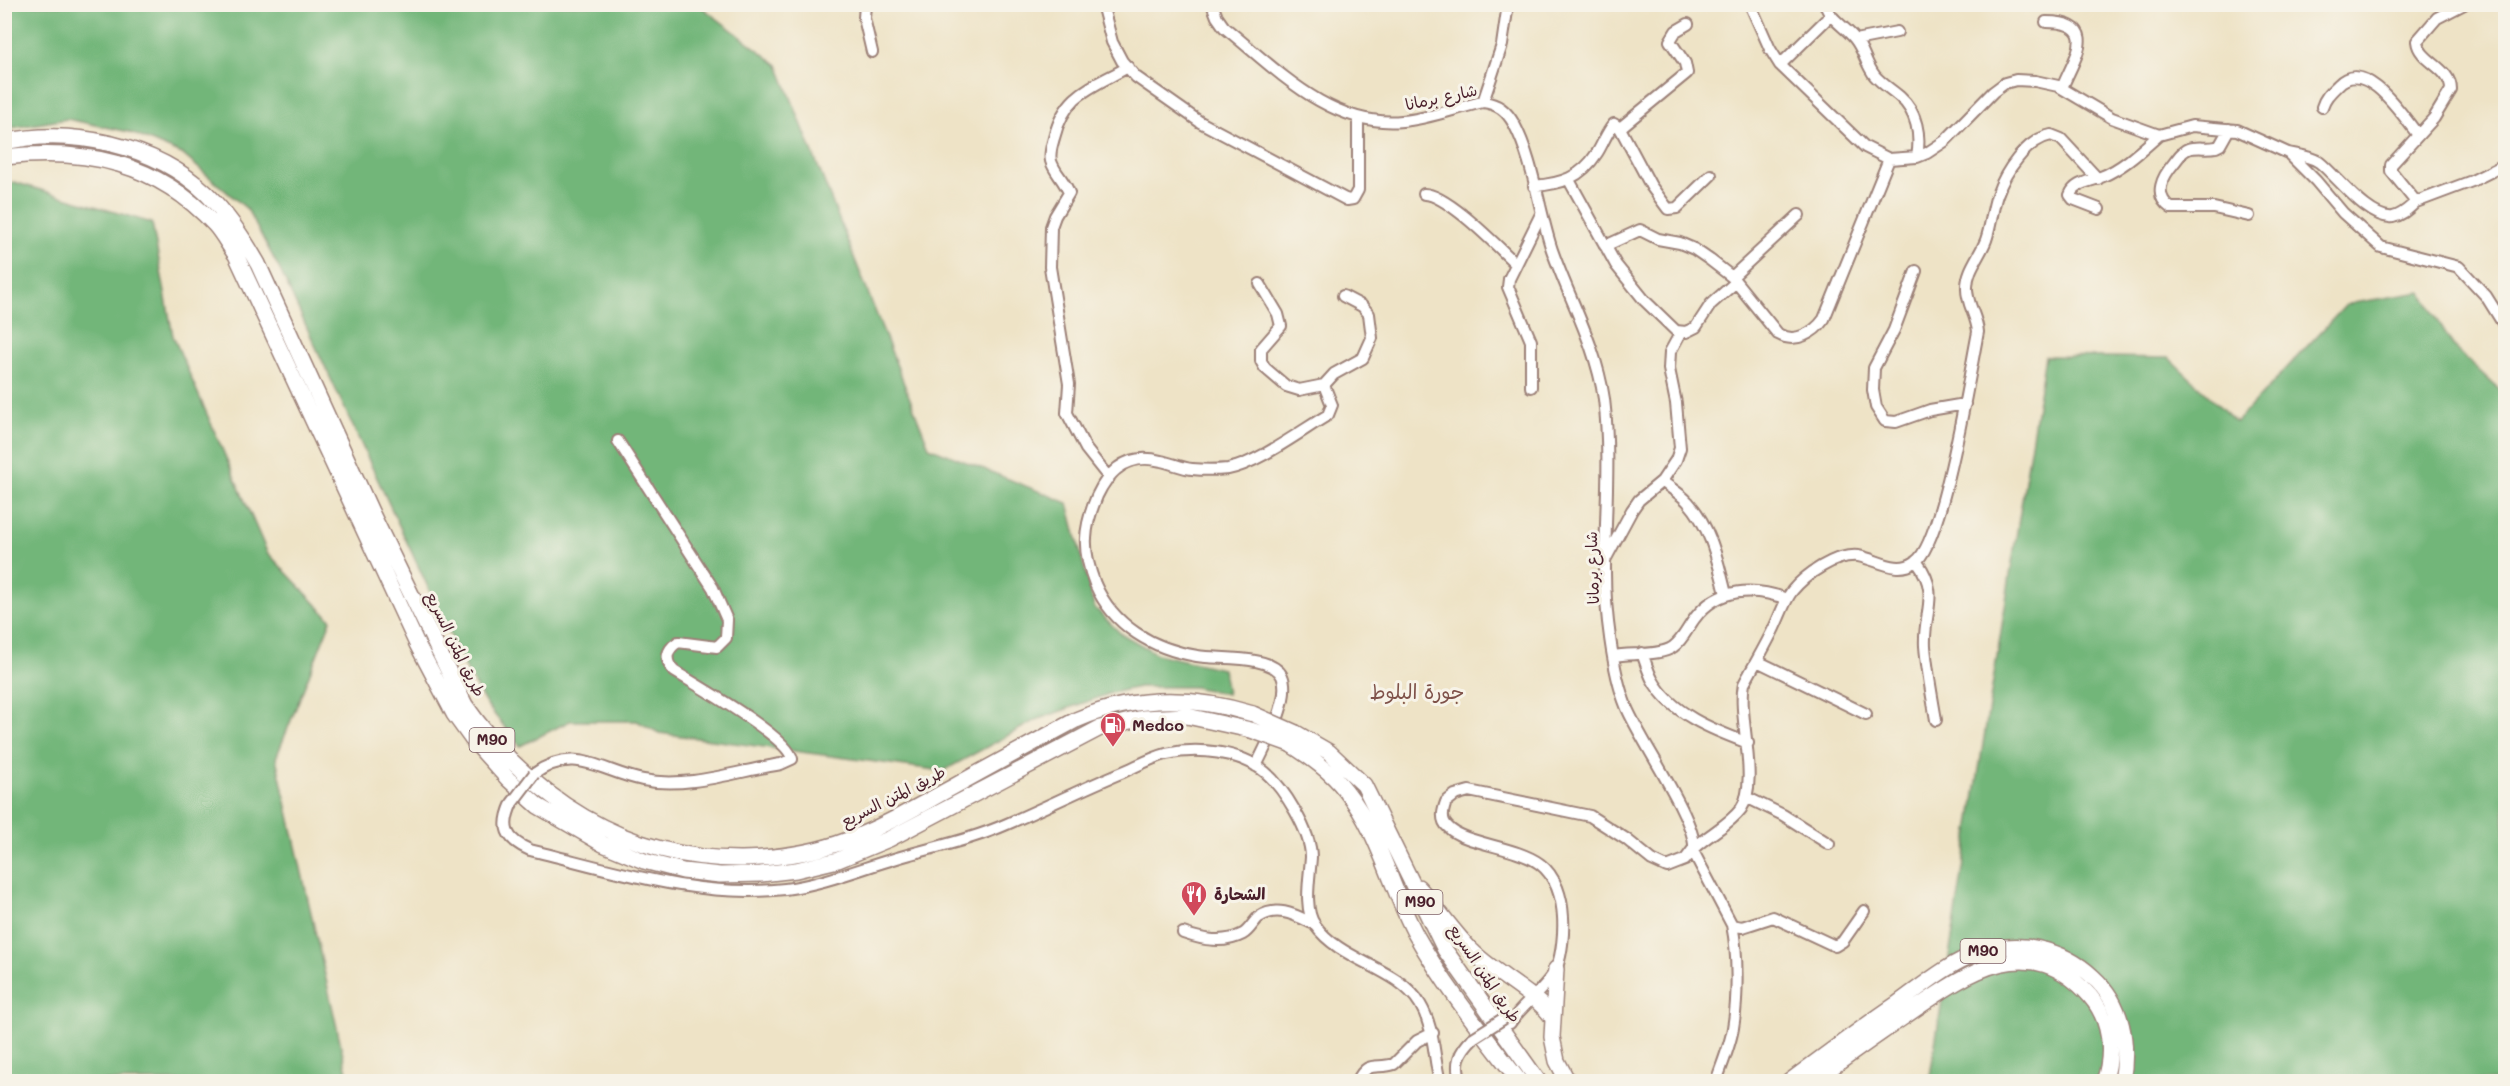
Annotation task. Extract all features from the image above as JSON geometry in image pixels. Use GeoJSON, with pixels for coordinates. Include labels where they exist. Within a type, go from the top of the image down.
{"type":"FeatureCollection","features":[{"type":"Feature","properties":{"kind":"highway","name":"طريق المتن السريع"},"geometry":{"type":"LineString","coordinates":[[4,142],[40,137],[88,139],[117,144],[184,176],[219,207],[243,237],[258,264],[373,516],[465,705],[484,732],[516,767],[575,813],[636,842],[675,854],[715,859],[772,858],[816,850],[847,840],[899,817],[1098,710],[1143,701],[1186,700],[1212,703],[1252,722],[1329,752],[1364,785],[1445,950],[1539,1082]]}},
{"type":"Feature","properties":{"kind":"highway","name":"طريق المتن السريع"},"geometry":{"type":"LineString","coordinates":[[4,157],[59,153],[94,157],[132,168],[183,197],[215,226],[236,255],[417,644],[454,714],[472,739],[501,771],[538,806],[603,844],[644,861],[683,871],[720,875],[796,870],[838,860],[889,839],[1100,728],[1143,718],[1187,716],[1252,722]]}},
{"type":"Feature","properties":{"kind":"highway","name":"طريق المتن السريع"},"geometry":{"type":"LineString","coordinates":[[1293,738],[1331,774],[1360,812],[1417,936],[1438,969],[1519,1081]]}},
{"type":"Feature","properties":{"kind":"highway"},"geometry":{"type":"LineString","coordinates":[[1407,876],[1471,950],[1553,1019]]}},
{"type":"Feature","properties":{"kind":"highway","name":"M90"},"geometry":{"type":"LineString","coordinates":[[1789,1082],[1849,1036],[1955,964],[1977,953],[1995,948],[2030,946],[2044,949],[2081,966],[2107,993],[2123,1027],[2126,1046],[2122,1082]]}},
{"type":"Feature","properties":{"kind":"highway","name":"M90"},"geometry":{"type":"LineString","coordinates":[[1813,1082],[1955,982],[1987,966],[2013,961],[2039,964],[2058,970],[2082,987],[2095,1001],[2106,1024],[2109,1038],[2111,1058],[2104,1082]]}},
{"type":"Feature","properties":{"kind":"highway"},"geometry":{"type":"LineString","coordinates":[[1556,969],[1554,1051],[1568,1082]]}},
{"type":"Feature","properties":{"kind":"street"},"geometry":{"type":"LineString","coordinates":[[865,4],[864,18],[872,52]]}},
{"type":"Feature","properties":{"kind":"street"},"geometry":{"type":"LineString","coordinates":[[1102,4],[1112,42],[1136,77],[1200,122],[1347,200],[1353,199],[1358,190],[1358,119]]}},
{"type":"Feature","properties":{"kind":"street","name":"شارع برمانا"},"geometry":{"type":"LineString","coordinates":[[1212,4],[1216,17],[1224,27],[1307,94],[1358,119],[1402,121],[1483,102],[1495,104],[1506,112],[1515,126],[1552,251],[1576,306],[1600,373],[1607,454],[1605,590],[1618,683],[1625,704],[1690,827],[1694,850],[1732,925]]}},
{"type":"Feature","properties":{"kind":"street"},"geometry":{"type":"LineString","coordinates":[[1483,102],[1502,45],[1508,4]]}},
{"type":"Feature","properties":{"kind":"street"},"geometry":{"type":"LineString","coordinates":[[1750,4],[1770,49],[1780,65],[1865,147],[1888,159],[1917,157],[1936,149],[1993,92],[2006,83],[2016,80],[2035,81],[2062,88],[2112,118],[2159,135]]}},
{"type":"Feature","properties":{"kind":"street"},"geometry":{"type":"LineString","coordinates":[[1825,4],[1831,15],[1856,39],[1865,62],[1876,77],[1905,101],[1914,115],[1919,136],[1917,157]]}},
{"type":"Feature","properties":{"kind":"street"},"geometry":{"type":"LineString","coordinates":[[2416,202],[2399,183],[2390,167],[2401,152],[2434,118],[2451,90],[2443,70],[2420,50],[2417,41],[2428,25],[2464,4]]}},
{"type":"Feature","properties":{"kind":"street"},"geometry":{"type":"LineString","coordinates":[[1780,65],[1831,15]]}},
{"type":"Feature","properties":{"kind":"street"},"geometry":{"type":"LineString","coordinates":[[2046,21],[2075,29],[2081,37],[2081,45],[2062,88]]}},
{"type":"Feature","properties":{"kind":"street"},"geometry":{"type":"LineString","coordinates":[[1620,128],[1687,73],[1685,63],[1671,40],[1676,31],[1688,24]]}},
{"type":"Feature","properties":{"kind":"street"},"geometry":{"type":"LineString","coordinates":[[1856,39],[1897,32]]}},
{"type":"Feature","properties":{"kind":"street"},"geometry":{"type":"LineString","coordinates":[[1109,478],[1086,448],[1066,413],[1069,384],[1050,267],[1051,227],[1054,216],[1069,193],[1066,184],[1051,163],[1050,154],[1059,117],[1074,98],[1128,67]]}},
{"type":"Feature","properties":{"kind":"street"},"geometry":{"type":"LineString","coordinates":[[2322,107],[2324,98],[2343,79],[2360,77],[2377,86],[2418,135]]}},
{"type":"Feature","properties":{"kind":"street"},"geometry":{"type":"LineString","coordinates":[[1534,186],[1557,184],[1569,180],[1592,160],[1614,124],[1620,128],[1651,186],[1668,209],[1677,208],[1711,175]]}},
{"type":"Feature","properties":{"kind":"street"},"geometry":{"type":"LineString","coordinates":[[2099,209],[2073,199],[2070,195],[2077,185],[2098,179],[2125,163],[2159,135],[2192,126],[2229,129],[2288,153],[2343,213],[2381,247],[2459,267],[2486,296],[2505,328]]}},
{"type":"Feature","properties":{"kind":"street"},"geometry":{"type":"LineString","coordinates":[[2229,129],[2220,145],[2190,148],[2183,152],[2163,177],[2162,190],[2165,202],[2171,208],[2214,208],[2249,216]]}},
{"type":"Feature","properties":{"kind":"street"},"geometry":{"type":"LineString","coordinates":[[1461,1082],[1458,1073],[1458,1058],[1462,1049],[1511,1018],[1532,999],[1556,969],[1562,936],[1563,910],[1552,877],[1541,865],[1528,857],[1459,835],[1447,827],[1443,819],[1446,802],[1455,795],[1469,790],[1590,816],[1626,839],[1652,861],[1667,867],[1685,860],[1737,813],[1746,796],[1748,743],[1742,694],[1744,684],[1793,590],[1825,564],[1845,557],[1859,556],[1898,567],[1917,562],[1933,533],[1965,404],[1978,332],[1977,321],[1969,303],[1967,284],[1970,271],[1985,243],[1997,195],[2005,177],[2031,144],[2037,139],[2051,135],[2061,139],[2098,179]]}},
{"type":"Feature","properties":{"kind":"street"},"geometry":{"type":"LineString","coordinates":[[2288,153],[2308,157],[2318,162],[2356,197],[2379,214],[2391,217],[2404,212],[2416,202],[2472,181],[2505,164]]}},
{"type":"Feature","properties":{"kind":"street"},"geometry":{"type":"LineString","coordinates":[[1605,246],[1636,231],[1643,231],[1658,239],[1680,243],[1694,249],[1734,280],[1772,327],[1783,337],[1796,338],[1819,325],[1827,310],[1888,159]]}},
{"type":"Feature","properties":{"kind":"street"},"geometry":{"type":"LineString","coordinates":[[1569,180],[1605,246],[1630,285],[1670,326],[1681,332]]}},
{"type":"Feature","properties":{"kind":"street"},"geometry":{"type":"LineString","coordinates":[[1424,194],[1431,194],[1441,199],[1475,225],[1516,264]]}},
{"type":"Feature","properties":{"kind":"street"},"geometry":{"type":"LineString","coordinates":[[1531,387],[1531,341],[1508,287],[1516,264],[1541,214]]}},
{"type":"Feature","properties":{"kind":"street"},"geometry":{"type":"LineString","coordinates":[[1605,560],[1632,510],[1639,500],[1662,481],[1676,460],[1680,448],[1676,403],[1669,369],[1671,352],[1681,332],[1696,327],[1711,304],[1799,214]]}},
{"type":"Feature","properties":{"kind":"street"},"geometry":{"type":"LineString","coordinates":[[1916,271],[1894,330],[1874,368],[1873,390],[1877,411],[1884,422],[1892,422],[1930,410],[1965,404]]}},
{"type":"Feature","properties":{"kind":"street"},"geometry":{"type":"LineString","coordinates":[[1260,284],[1278,314],[1281,326],[1261,349],[1261,361],[1277,380],[1293,389],[1324,386],[1334,374],[1363,358],[1372,338],[1369,314],[1362,306],[1343,296]]}},
{"type":"Feature","properties":{"kind":"street"},"geometry":{"type":"LineString","coordinates":[[1256,766],[1280,711],[1285,689],[1283,678],[1271,665],[1253,661],[1197,657],[1160,647],[1128,629],[1111,613],[1086,562],[1088,519],[1098,494],[1116,468],[1127,461],[1139,458],[1160,460],[1192,469],[1229,468],[1253,459],[1328,415],[1332,405],[1324,386]]}},
{"type":"Feature","properties":{"kind":"street"},"geometry":{"type":"LineString","coordinates":[[618,441],[696,560],[713,588],[727,620],[726,638],[722,644],[712,648],[678,642],[671,647],[667,655],[668,664],[674,671],[768,731],[788,748],[792,759],[781,764],[688,782],[645,781],[574,759],[553,763],[534,774],[512,803],[506,816],[506,828],[517,844],[530,850],[658,881],[702,889],[783,889],[812,885],[895,858],[962,842],[1164,754],[1193,750],[1214,752],[1256,766],[1283,792],[1308,842],[1311,854],[1309,900],[1312,923]]}},
{"type":"Feature","properties":{"kind":"street"},"geometry":{"type":"LineString","coordinates":[[1662,481],[1688,501],[1704,523],[1718,562],[1726,594]]}},
{"type":"Feature","properties":{"kind":"street"},"geometry":{"type":"LineString","coordinates":[[1917,562],[1926,574],[1930,598],[1930,609],[1924,629],[1936,720]]}},
{"type":"Feature","properties":{"kind":"street"},"geometry":{"type":"LineString","coordinates":[[1614,656],[1659,652],[1674,646],[1704,607],[1726,594],[1739,591],[1757,592],[1787,599]]}},
{"type":"Feature","properties":{"kind":"street"},"geometry":{"type":"LineString","coordinates":[[1642,652],[1652,680],[1680,710],[1722,733],[1748,743]]}},
{"type":"Feature","properties":{"kind":"street"},"geometry":{"type":"LineString","coordinates":[[1757,661],[1866,714]]}},
{"type":"Feature","properties":{"kind":"street"},"geometry":{"type":"LineString","coordinates":[[1746,796],[1778,812],[1829,844]]}},
{"type":"Feature","properties":{"kind":"street"},"geometry":{"type":"LineString","coordinates":[[1183,933],[1202,940],[1229,940],[1246,933],[1258,918],[1270,912],[1288,911],[1312,923],[1349,956],[1407,989],[1420,1004],[1433,1033],[1440,1082]]}},
{"type":"Feature","properties":{"kind":"street"},"geometry":{"type":"LineString","coordinates":[[1716,1082],[1733,1029],[1735,1014],[1736,943],[1732,925],[1742,927],[1773,917],[1835,946],[1843,941],[1864,911]]}},
{"type":"Feature","properties":{"kind":"street"},"geometry":{"type":"LineString","coordinates":[[1357,1082],[1365,1069],[1374,1065],[1394,1065],[1417,1041],[1433,1033]]}},
{"type":"Feature","properties":{"kind":"street"},"geometry":{"type":"LineString","coordinates":[[1468,1082],[1463,1064],[1475,1041]]}},
{"type":"Feature","properties":{"kind":"green space"},"geometry":{"type":"Polygon","coordinates":[[[5,5],[699,5],[778,65],[929,447],[1068,503],[1094,607],[1120,633],[1157,654],[1223,669],[1227,694],[1194,687],[1139,687],[1111,693],[1036,720],[943,771],[659,733],[637,721],[570,721],[520,746],[486,704],[467,671],[280,270],[247,209],[182,154],[129,132],[67,119],[5,129],[5,5]]]}},
{"type":"Feature","properties":{"kind":"green space"},"geometry":{"type":"Polygon","coordinates":[[[14,182],[152,223],[173,336],[267,552],[331,620],[276,758],[349,1081],[5,1081],[4,184],[14,182]]]}},
{"type":"Feature","properties":{"kind":"green space"},"geometry":{"type":"Polygon","coordinates":[[[2421,292],[2454,347],[2505,395],[2505,1081],[1929,1082],[2045,356],[2169,358],[2236,422],[2347,304],[2421,292]]]}},
{"type":"Feature","properties":{"kind":"place","name":"Medco"},"geometry":{"type":"Point","coordinates":[1113,748]}},
{"type":"Feature","properties":{"kind":"place","name":"الشحارة"},"geometry":{"type":"Point","coordinates":[1194,917]}},
{"type":"Feature","properties":{"kind":"district","name":"جورة البلوط"},"geometry":{"type":"Point","coordinates":[1417,692]}}]}
